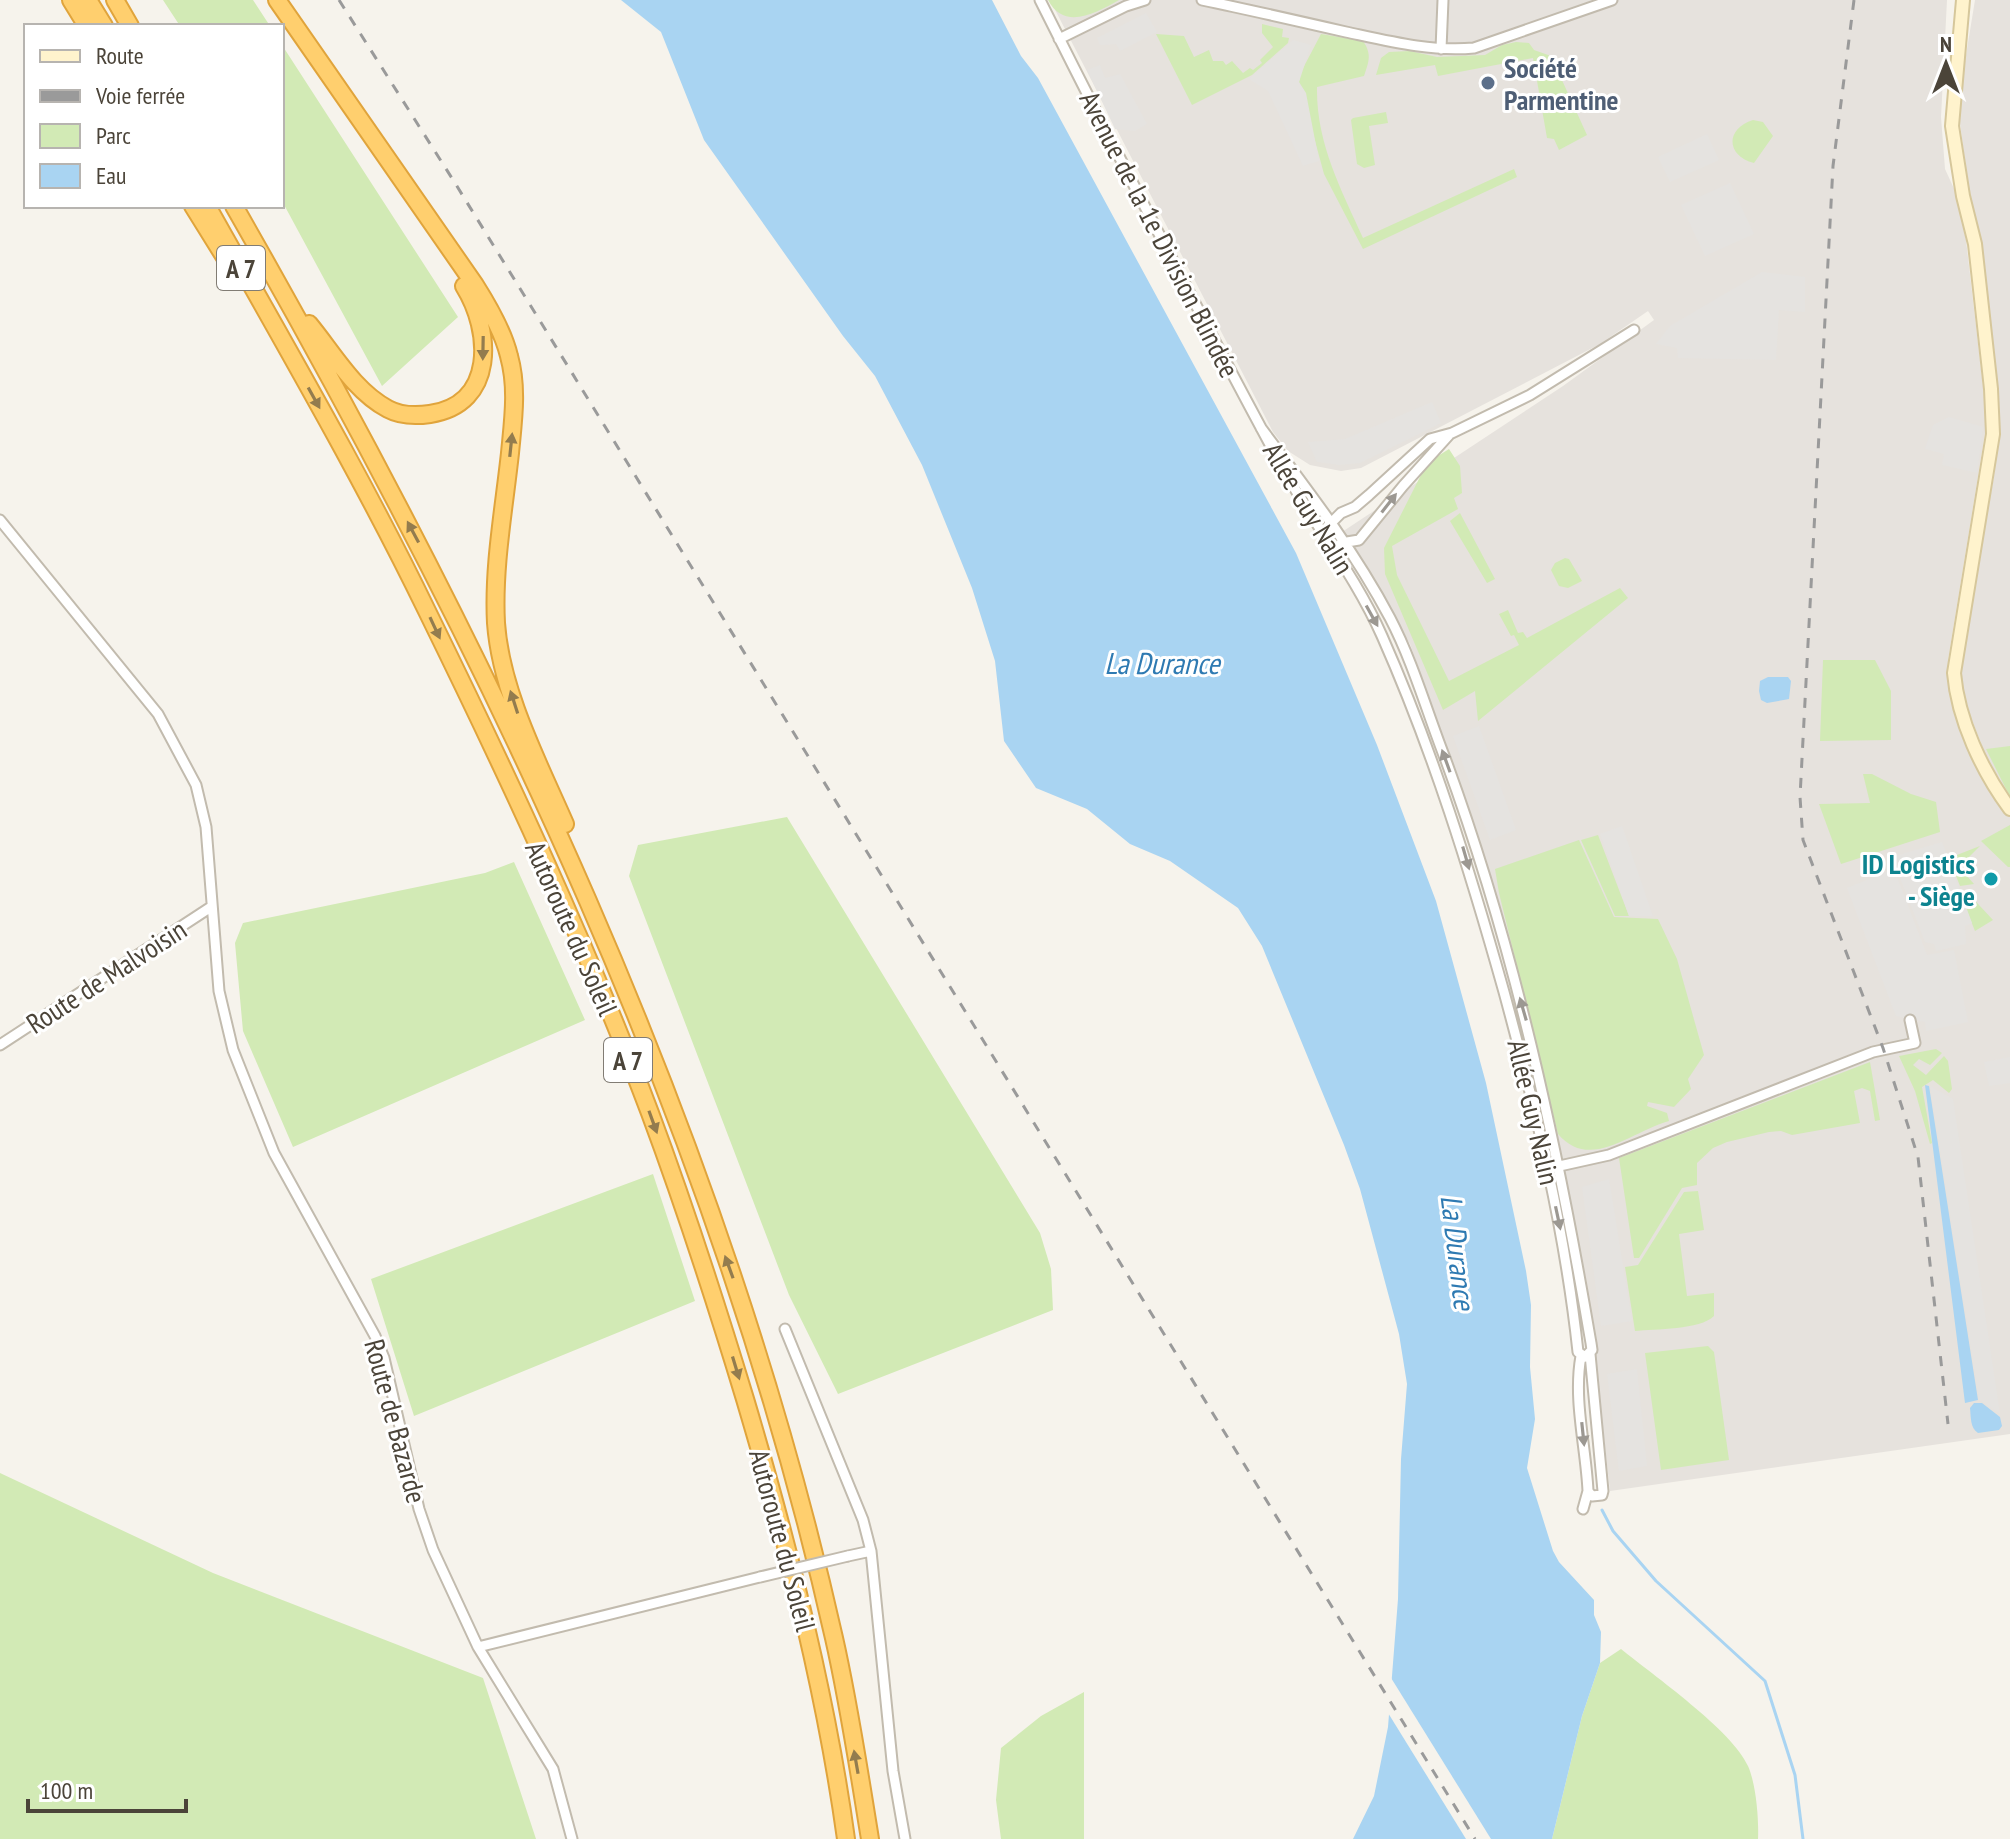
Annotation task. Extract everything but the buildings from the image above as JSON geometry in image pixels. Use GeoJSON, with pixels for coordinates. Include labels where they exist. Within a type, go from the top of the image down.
{"type":"FeatureCollection","features":[{"type":"Feature","properties":{"kind":"highway"},"geometry":{"type":"LineString","coordinates":[[71,0],[86,24]]}},
{"type":"Feature","properties":{"kind":"highway"},"geometry":{"type":"LineString","coordinates":[[88,0],[103,24]]}},
{"type":"Feature","properties":{"kind":"highway"},"geometry":{"type":"LineString","coordinates":[[115,0],[129,24]]}},
{"type":"Feature","properties":{"kind":"highway"},"geometry":{"type":"LineString","coordinates":[[266,0],[283,24]]}},
{"type":"Feature","properties":{"kind":"highway"},"geometry":{"type":"LineString","coordinates":[[277,0],[475,285],[495,319],[509,355],[514,408],[496,588],[496,625],[523,728],[578,855],[591,905]]}},
{"type":"Feature","properties":{"kind":"highway"},"geometry":{"type":"LineString","coordinates":[[281,288],[363,392],[390,410],[415,416],[442,412],[464,401],[476,384],[484,348],[482,329],[467,290],[284,26]]}},
{"type":"Feature","properties":{"kind":"highway"},"geometry":{"type":"LineString","coordinates":[[194,208],[218,249],[276,330]]}},
{"type":"Feature","properties":{"kind":"highway","name":"Autoroute du Soleil"},"geometry":{"type":"LineString","coordinates":[[208,208],[426,608],[577,934],[650,1113],[718,1310],[768,1475],[810,1644],[846,1839]]}},
{"type":"Feature","properties":{"kind":"highway","name":"Autoroute du Soleil"},"geometry":{"type":"LineString","coordinates":[[235,208],[440,584],[591,905],[666,1092],[742,1304],[791,1469],[834,1640],[870,1839]]}},
{"type":"Feature","properties":{"kind":"street","name":"Avenue de la 1e Division Blindée"},"geometry":{"type":"LineString","coordinates":[[1040,0],[1261,428]]}},
{"type":"Feature","properties":{"kind":"street"},"geometry":{"type":"LineString","coordinates":[[1059,39],[1145,0]]}},
{"type":"Feature","properties":{"kind":"street"},"geometry":{"type":"LineString","coordinates":[[1202,0],[1379,39],[1441,49],[1474,48],[1612,0]]}},
{"type":"Feature","properties":{"kind":"street"},"geometry":{"type":"LineString","coordinates":[[1441,49],[1443,0]]}},
{"type":"Feature","properties":{"kind":"street"},"geometry":{"type":"LineString","coordinates":[[1963,0],[1952,126],[1963,196],[1975,244],[1993,434],[1954,673],[1956,699],[1972,742],[2010,809]]}},
{"type":"Feature","properties":{"kind":"street"},"geometry":{"type":"LineString","coordinates":[[1452,433],[1359,540],[1344,544],[1327,537],[1330,523],[1341,513],[1355,507],[1430,439],[1452,433],[1530,395],[1634,330]]}},
{"type":"Feature","properties":{"kind":"street","name":"Allée Guy Nalin"},"geometry":{"type":"LineString","coordinates":[[1261,428],[1360,566],[1391,620],[1464,810],[1492,895],[1532,1044],[1560,1166],[1591,1343],[1585,1355],[1579,1370],[1580,1409],[1588,1491],[1598,1497],[1603,1491],[1585,1355]]}},
{"type":"Feature","properties":{"kind":"street","name":"Allée Guy Nalin"},"geometry":{"type":"LineString","coordinates":[[1261,428],[1381,632],[1459,835],[1517,1040],[1564,1245],[1578,1352],[1585,1355]]}},
{"type":"Feature","properties":{"kind":"street"},"geometry":{"type":"LineString","coordinates":[[1318,506],[1341,513]]}},
{"type":"Feature","properties":{"kind":"street","name":"Route de Bazarde"},"geometry":{"type":"LineString","coordinates":[[0,520],[158,714],[196,785],[206,827],[222,1010],[247,1091],[284,1173],[375,1336],[384,1358],[419,1509],[433,1550],[478,1647],[553,1769],[572,1839]]}},
{"type":"Feature","properties":{"kind":"street"},"geometry":{"type":"LineString","coordinates":[[1359,540],[1360,566]]}},
{"type":"Feature","properties":{"kind":"street","name":"Route de Malvoisin"},"geometry":{"type":"LineString","coordinates":[[0,1045],[211,907]]}},
{"type":"Feature","properties":{"kind":"street"},"geometry":{"type":"LineString","coordinates":[[1548,1168],[1609,1155],[1873,1052],[1915,1043],[1910,1020]]}},
{"type":"Feature","properties":{"kind":"street"},"geometry":{"type":"LineString","coordinates":[[785,1329],[863,1520],[871,1551],[893,1771],[905,1839]]}},
{"type":"Feature","properties":{"kind":"street"},"geometry":{"type":"LineString","coordinates":[[1583,1509],[1588,1491]]}},
{"type":"Feature","properties":{"kind":"street"},"geometry":{"type":"LineString","coordinates":[[478,1647],[871,1551]]}},
{"type":"Feature","properties":{"kind":"shaded area"},"geometry":{"type":"Polygon","coordinates":[[[1050,0],[1947,0],[1941,117],[1945,169],[1956,193],[1966,240],[1987,421],[1948,660],[1952,702],[1969,749],[2010,807],[2010,1434],[1610,1491],[1586,1279],[1477,833],[1410,644],[1342,532],[1563,386],[1654,320],[1648,311],[1600,344],[1361,468],[1341,471],[1310,465],[1288,451],[1273,432],[1050,0]]]}},
{"type":"Feature","properties":{"kind":"shaded area"},"geometry":{"type":"Polygon","coordinates":[[[1975,0],[2010,0],[2010,800],[1984,751],[1960,689],[1973,585],[1994,477],[1999,405],[1960,124],[1959,98],[1975,0]]]}},
{"type":"Feature","properties":{"kind":"shaded area"},"geometry":{"type":"Polygon","coordinates":[[[1146,13],[1157,32],[1120,51],[1116,44],[1100,45],[1097,38],[1146,13]]]}},
{"type":"Feature","properties":{"kind":"shaded area"},"geometry":{"type":"Polygon","coordinates":[[[1293,40],[1311,45],[1299,82],[1306,93],[1319,161],[1303,166],[1268,91],[1249,79],[1293,40]]]}},
{"type":"Feature","properties":{"kind":"shaded area"},"geometry":{"type":"Polygon","coordinates":[[[1100,65],[1105,78],[1120,74],[1147,124],[1135,131],[1115,129],[1087,70],[1100,65]]]}},
{"type":"Feature","properties":{"kind":"shaded area"},"geometry":{"type":"Polygon","coordinates":[[[1707,134],[1719,160],[1670,182],[1658,157],[1707,134]]]}},
{"type":"Feature","properties":{"kind":"shaded area"},"geometry":{"type":"Polygon","coordinates":[[[1730,183],[1754,234],[1705,256],[1681,205],[1730,183]]]}},
{"type":"Feature","properties":{"kind":"shaded area"},"geometry":{"type":"Polygon","coordinates":[[[1762,272],[1805,277],[1805,312],[1779,310],[1776,360],[1678,358],[1677,348],[1656,344],[1670,326],[1762,272]]]}},
{"type":"Feature","properties":{"kind":"shaded area"},"geometry":{"type":"Polygon","coordinates":[[[1432,402],[1441,423],[1360,463],[1340,465],[1317,462],[1308,442],[1345,439],[1432,402]]]}},
{"type":"Feature","properties":{"kind":"shaded area"},"geometry":{"type":"Polygon","coordinates":[[[1949,417],[1983,427],[1977,473],[1942,465],[1944,454],[1925,449],[1933,425],[1949,417]]]}},
{"type":"Feature","properties":{"kind":"shaded area"},"geometry":{"type":"Polygon","coordinates":[[[1479,726],[1516,830],[1490,840],[1453,736],[1479,726]]]}},
{"type":"Feature","properties":{"kind":"shaded area"},"geometry":{"type":"Polygon","coordinates":[[[1622,826],[1653,916],[1629,916],[1600,834],[1622,826]]]}},
{"type":"Feature","properties":{"kind":"shaded area"},"geometry":{"type":"Polygon","coordinates":[[[1942,842],[1972,923],[1965,926],[1966,944],[1936,951],[1934,944],[1925,942],[1892,857],[1942,842]]]}},
{"type":"Feature","properties":{"kind":"shaded area"},"geometry":{"type":"Polygon","coordinates":[[[1894,869],[1927,955],[1954,950],[1968,1022],[1926,1031],[1925,1022],[1896,1016],[1847,888],[1894,869]]]}},
{"type":"Feature","properties":{"kind":"shaded area"},"geometry":{"type":"Polygon","coordinates":[[[2010,1057],[2010,1083],[1989,1086],[1984,1062],[2010,1057]]]}},
{"type":"Feature","properties":{"kind":"shaded area"},"geometry":{"type":"Polygon","coordinates":[[[1930,1086],[1953,1099],[2000,1414],[1979,1400],[1930,1086]]]}},
{"type":"Feature","properties":{"kind":"shaded area"},"geometry":{"type":"Polygon","coordinates":[[[1609,1179],[1632,1321],[1601,1326],[1582,1187],[1609,1179]]]}},
{"type":"Feature","properties":{"kind":"shaded area"},"geometry":{"type":"Polygon","coordinates":[[[1637,1369],[1647,1466],[1619,1471],[1607,1374],[1637,1369]]]}},
{"type":"Feature","properties":{"kind":"green space"},"geometry":{"type":"Polygon","coordinates":[[[163,0],[253,0],[269,24],[179,24],[163,0]]]}},
{"type":"Feature","properties":{"kind":"green space"},"geometry":{"type":"Polygon","coordinates":[[[1048,0],[1119,0],[1091,14],[1071,17],[1063,15],[1048,0]]]}},
{"type":"Feature","properties":{"kind":"green space"},"geometry":{"type":"Polygon","coordinates":[[[1262,24],[1283,29],[1282,37],[1289,38],[1288,43],[1252,75],[1192,105],[1156,34],[1184,36],[1194,57],[1209,50],[1213,61],[1223,61],[1226,65],[1232,61],[1243,73],[1262,63],[1260,60],[1273,47],[1262,33],[1262,24]]]}},
{"type":"Feature","properties":{"kind":"green space"},"geometry":{"type":"Polygon","coordinates":[[[1321,34],[1363,41],[1369,54],[1364,76],[1317,87],[1325,146],[1363,238],[1514,169],[1517,177],[1363,249],[1324,174],[1299,82],[1321,34]]]}},
{"type":"Feature","properties":{"kind":"green space"},"geometry":{"type":"Polygon","coordinates":[[[1529,43],[1534,50],[1551,56],[1587,135],[1559,150],[1554,139],[1547,138],[1533,58],[1438,76],[1435,65],[1376,75],[1381,58],[1389,52],[1410,51],[1437,57],[1485,55],[1502,45],[1529,43]]]}},
{"type":"Feature","properties":{"kind":"green space"},"geometry":{"type":"Polygon","coordinates":[[[284,48],[458,317],[382,386],[284,205],[284,48]]]}},
{"type":"Feature","properties":{"kind":"green space"},"geometry":{"type":"Polygon","coordinates":[[[1386,112],[1388,123],[1369,126],[1375,165],[1364,168],[1357,164],[1351,120],[1386,112]]]}},
{"type":"Feature","properties":{"kind":"green space"},"geometry":{"type":"Polygon","coordinates":[[[1753,120],[1763,122],[1773,136],[1754,163],[1738,155],[1732,142],[1737,130],[1753,120]]]}},
{"type":"Feature","properties":{"kind":"green space"},"geometry":{"type":"Polygon","coordinates":[[[1449,449],[1460,466],[1462,493],[1454,498],[1458,509],[1392,546],[1397,575],[1449,681],[1519,645],[1499,614],[1508,610],[1518,633],[1523,632],[1527,638],[1620,588],[1628,598],[1478,721],[1475,691],[1443,710],[1385,574],[1384,548],[1427,463],[1449,449]]]}},
{"type":"Feature","properties":{"kind":"green space"},"geometry":{"type":"Polygon","coordinates":[[[1460,513],[1495,579],[1487,583],[1450,521],[1460,513]]]}},
{"type":"Feature","properties":{"kind":"green space"},"geometry":{"type":"Polygon","coordinates":[[[1569,559],[1582,581],[1568,588],[1559,586],[1551,570],[1555,563],[1569,559]]]}},
{"type":"Feature","properties":{"kind":"green space"},"geometry":{"type":"Polygon","coordinates":[[[1823,660],[1875,660],[1891,691],[1891,740],[1820,741],[1823,660]]]}},
{"type":"Feature","properties":{"kind":"green space"},"geometry":{"type":"Polygon","coordinates":[[[2010,746],[2010,797],[1986,749],[2010,746]]]}},
{"type":"Feature","properties":{"kind":"green space"},"geometry":{"type":"Polygon","coordinates":[[[1863,774],[1872,774],[1911,794],[1936,802],[1940,832],[1841,864],[1819,804],[1870,803],[1863,774]]]}},
{"type":"Feature","properties":{"kind":"green space"},"geometry":{"type":"Polygon","coordinates":[[[787,817],[1040,1233],[1051,1269],[1053,1310],[838,1394],[789,1295],[629,876],[638,845],[787,817]]]}},
{"type":"Feature","properties":{"kind":"green space"},"geometry":{"type":"Polygon","coordinates":[[[2010,825],[2010,867],[2008,867],[1981,841],[2010,825]]]}},
{"type":"Feature","properties":{"kind":"green space"},"geometry":{"type":"Polygon","coordinates":[[[1598,835],[1629,916],[1615,916],[1581,840],[1598,835]]]}},
{"type":"Feature","properties":{"kind":"green space"},"geometry":{"type":"Polygon","coordinates":[[[1579,840],[1614,917],[1658,919],[1677,959],[1704,1055],[1688,1079],[1691,1089],[1674,1107],[1648,1102],[1647,1106],[1667,1113],[1669,1121],[1612,1146],[1597,1149],[1570,1145],[1558,1134],[1495,869],[1579,840]]]}},
{"type":"Feature","properties":{"kind":"green space"},"geometry":{"type":"Polygon","coordinates":[[[1980,846],[1959,867],[1974,884],[1960,886],[1949,858],[1980,846]]]}},
{"type":"Feature","properties":{"kind":"green space"},"geometry":{"type":"Polygon","coordinates":[[[514,862],[585,1020],[293,1147],[243,1031],[235,943],[243,923],[485,873],[514,862]]]}},
{"type":"Feature","properties":{"kind":"green space"},"geometry":{"type":"Polygon","coordinates":[[[1959,891],[1966,891],[1993,920],[1975,931],[1959,891]]]}},
{"type":"Feature","properties":{"kind":"green space"},"geometry":{"type":"Polygon","coordinates":[[[1936,1049],[1942,1053],[1930,1065],[1919,1059],[1913,1065],[1926,1075],[1944,1056],[1948,1061],[1952,1089],[1949,1093],[1933,1080],[1922,1087],[1930,1144],[1915,1091],[1899,1056],[1936,1049]]]}},
{"type":"Feature","properties":{"kind":"green space"},"geometry":{"type":"Polygon","coordinates":[[[1870,1062],[1880,1120],[1875,1121],[1870,1091],[1862,1088],[1854,1091],[1860,1123],[1792,1135],[1781,1131],[1769,1132],[1713,1148],[1697,1163],[1697,1185],[1682,1188],[1639,1258],[1634,1258],[1619,1158],[1870,1062]]]}},
{"type":"Feature","properties":{"kind":"green space"},"geometry":{"type":"Polygon","coordinates":[[[653,1174],[695,1301],[414,1416],[371,1279],[653,1174]]]}},
{"type":"Feature","properties":{"kind":"green space"},"geometry":{"type":"Polygon","coordinates":[[[1698,1191],[1704,1230],[1679,1234],[1687,1296],[1714,1293],[1714,1316],[1699,1324],[1635,1331],[1625,1267],[1638,1265],[1684,1192],[1698,1191]]]}},
{"type":"Feature","properties":{"kind":"green space"},"geometry":{"type":"Polygon","coordinates":[[[1708,1346],[1714,1352],[1729,1460],[1661,1470],[1645,1353],[1708,1346]]]}},
{"type":"Feature","properties":{"kind":"green space"},"geometry":{"type":"Polygon","coordinates":[[[0,1473],[213,1573],[483,1678],[536,1839],[0,1839],[0,1473]]]}},
{"type":"Feature","properties":{"kind":"green space"},"geometry":{"type":"Polygon","coordinates":[[[1621,1649],[1710,1720],[1740,1752],[1753,1782],[1758,1839],[1552,1839],[1582,1716],[1600,1663],[1621,1649]]]}},
{"type":"Feature","properties":{"kind":"green space"},"geometry":{"type":"Polygon","coordinates":[[[1084,1692],[1084,1839],[1001,1839],[996,1800],[1001,1748],[1041,1716],[1084,1692]]]}},
{"type":"Feature","properties":{"kind":"water","name":"La Durance"},"geometry":{"type":"Polygon","coordinates":[[[621,0],[992,0],[1021,56],[1038,78],[1296,553],[1377,745],[1436,901],[1486,1083],[1526,1271],[1531,1305],[1530,1367],[1535,1419],[1527,1468],[1553,1551],[1559,1562],[1594,1600],[1594,1615],[1601,1632],[1600,1663],[1582,1716],[1552,1839],[1353,1839],[1374,1796],[1388,1727],[1398,1599],[1401,1459],[1407,1384],[1399,1334],[1360,1189],[1344,1145],[1262,946],[1238,908],[1170,861],[1130,844],[1087,809],[1036,788],[1004,741],[995,661],[972,588],[922,465],[875,376],[843,336],[704,140],[661,32],[621,0]]]}},
{"type":"Feature","properties":{"kind":"water"},"geometry":{"type":"Polygon","coordinates":[[[1768,677],[1788,677],[1791,681],[1789,699],[1767,703],[1761,700],[1760,681],[1768,677]]]}},
{"type":"Feature","properties":{"kind":"water"},"geometry":{"type":"Polygon","coordinates":[[[1925,1085],[1929,1086],[1978,1400],[1965,1403],[1925,1085]]]}},
{"type":"Feature","properties":{"kind":"water"},"geometry":{"type":"Polygon","coordinates":[[[1974,1403],[1982,1403],[2000,1417],[2002,1426],[1999,1430],[1975,1431],[1970,1408],[1974,1403]]]}},
{"type":"Feature","properties":{"kind":"pier"},"geometry":{"type":"Polygon","coordinates":[[[1388,1673],[1491,1839],[1466,1839],[1385,1708],[1388,1673]]]}},
{"type":"Feature","properties":{"kind":"waterway"},"geometry":{"type":"LineString","coordinates":[[1602,1510],[1613,1531],[1656,1581],[1765,1681],[1795,1775],[1803,1839]]}},
{"type":"Feature","properties":{"kind":"railway"},"geometry":{"type":"LineString","coordinates":[[339,0],[455,183],[1475,1839]]}},
{"type":"Feature","properties":{"kind":"railway"},"geometry":{"type":"LineString","coordinates":[[1854,0],[1833,166],[1800,797],[1803,840],[1883,1048],[1918,1157],[1948,1424]]}},
{"type":"Feature","properties":{"kind":"place","name":"Société Parmentine"},"geometry":{"type":"Point","coordinates":[1488,83]}},
{"type":"Feature","properties":{"kind":"place","name":"ID Logistics - Siège"},"geometry":{"type":"Point","coordinates":[1991,879]}}]}
